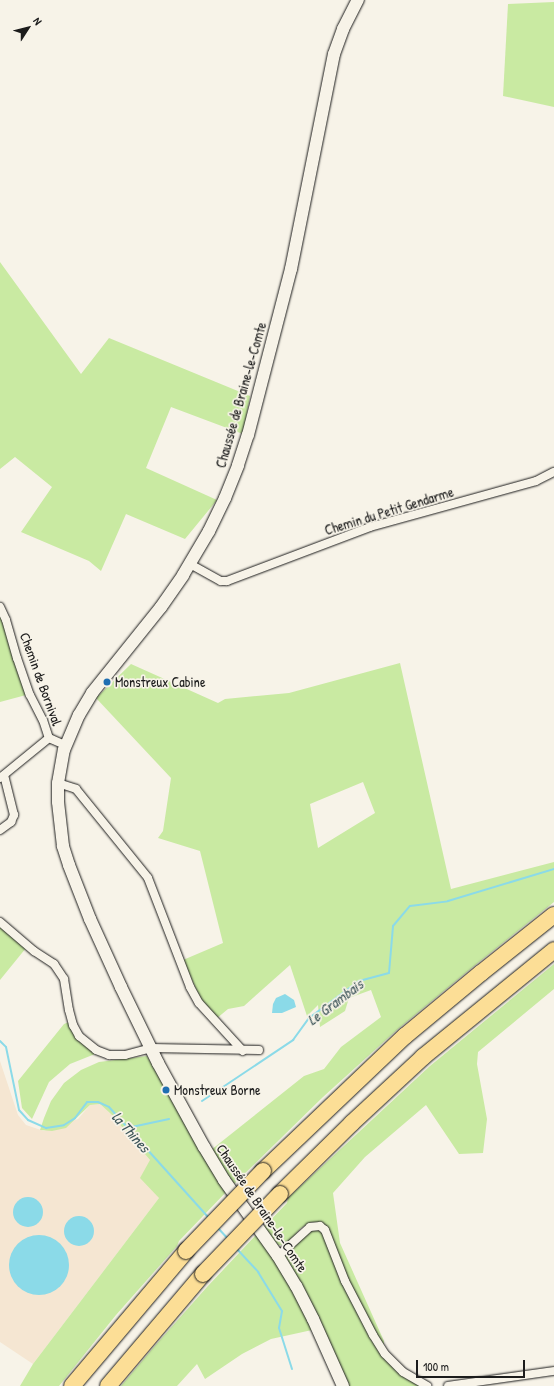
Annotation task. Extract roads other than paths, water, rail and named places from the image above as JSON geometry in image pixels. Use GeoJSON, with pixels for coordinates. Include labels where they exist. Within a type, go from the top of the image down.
{"type":"FeatureCollection","features":[{"type":"Feature","properties":{"kind":"highway"},"geometry":{"type":"LineString","coordinates":[[72,1386],[186,1251],[263,1172],[405,1036],[554,915]]}},
{"type":"Feature","properties":{"kind":"highway"},"geometry":{"type":"LineString","coordinates":[[108,1386],[203,1274],[280,1194],[352,1123],[423,1057],[554,950]]}},
{"type":"Feature","properties":{"kind":"main road","name":"Chaussée de Braine-le-Comte"},"geometry":{"type":"LineString","coordinates":[[343,1386],[314,1318],[278,1256],[224,1180],[204,1147],[151,1048],[90,919],[63,846],[59,822],[58,783],[65,745],[78,714],[92,693],[161,607],[190,564],[225,498],[248,435],[291,269],[334,54],[343,29],[358,0]]}},
{"type":"Feature","properties":{"kind":"street","name":"Chemin du Petit Gendarme"},"geometry":{"type":"LineString","coordinates":[[190,564],[221,580],[227,581],[370,528],[536,481],[554,472]]}},
{"type":"Feature","properties":{"kind":"street","name":"Chemin de Bornival"},"geometry":{"type":"LineString","coordinates":[[0,607],[6,620],[30,695],[43,720],[49,738]]}},
{"type":"Feature","properties":{"kind":"street"},"geometry":{"type":"LineString","coordinates":[[0,830],[11,822],[14,816],[2,776],[49,738],[65,745]]}},
{"type":"Feature","properties":{"kind":"street"},"geometry":{"type":"LineString","coordinates":[[58,783],[76,789],[148,878],[190,987],[200,1003],[243,1051]]}},
{"type":"Feature","properties":{"kind":"street"},"geometry":{"type":"LineString","coordinates":[[0,922],[34,951],[54,964],[64,978],[73,1025],[79,1036],[96,1050],[109,1055],[125,1055],[151,1048],[243,1051],[259,1050]]}},
{"type":"Feature","properties":{"kind":"street"},"geometry":{"type":"LineString","coordinates":[[278,1256],[310,1227],[320,1226],[325,1230],[345,1281],[381,1347],[393,1363],[403,1372],[427,1386]]}},
{"type":"Feature","properties":{"kind":"street"},"geometry":{"type":"LineString","coordinates":[[448,1386],[554,1371]]}},
{"type":"Feature","properties":{"kind":"water"},"geometry":{"type":"Polygon","coordinates":[[[285,994],[294,1000],[296,1007],[282,1013],[272,1013],[273,1004],[276,998],[285,994]]]}},
{"type":"Feature","properties":{"kind":"water"},"geometry":{"type":"Polygon","coordinates":[[[28,1197],[39,1201],[43,1212],[39,1223],[28,1227],[17,1223],[13,1212],[17,1201],[28,1197]]]}},
{"type":"Feature","properties":{"kind":"water"},"geometry":{"type":"Polygon","coordinates":[[[79,1216],[90,1220],[94,1231],[90,1242],[79,1246],[68,1242],[64,1231],[68,1220],[79,1216]]]}},
{"type":"Feature","properties":{"kind":"water"},"geometry":{"type":"Polygon","coordinates":[[[33,1235],[45,1235],[61,1243],[67,1253],[69,1265],[67,1277],[61,1287],[45,1295],[33,1295],[17,1287],[9,1271],[9,1259],[17,1243],[33,1235]]]}},
{"type":"Feature","properties":{"kind":"waterway","name":"Le Grambais"},"geometry":{"type":"LineString","coordinates":[[202,1101],[293,1040],[309,1018],[359,981],[389,973],[393,926],[410,906],[448,901],[554,869]]}},
{"type":"Feature","properties":{"kind":"waterway","name":"la Thines"},"geometry":{"type":"LineString","coordinates":[[0,1041],[6,1047],[19,1110],[28,1120],[46,1128],[64,1125],[75,1118],[87,1102],[98,1102],[109,1107],[209,1218]]}},
{"type":"Feature","properties":{"kind":"waterway","name":"Le Grambais"},"geometry":{"type":"LineString","coordinates":[[127,1128],[169,1119]]}},
{"type":"Feature","properties":{"kind":"waterway","name":"la Thines"},"geometry":{"type":"LineString","coordinates":[[217,1227],[228,1239]]}},
{"type":"Feature","properties":{"kind":"waterway","name":"la Thines"},"geometry":{"type":"LineString","coordinates":[[236,1248],[258,1272],[282,1311],[279,1328],[292,1369]]}},
{"type":"Feature","properties":{"kind":"place","name":"Monstreux Cabine"},"geometry":{"type":"Point","coordinates":[107,682]}},
{"type":"Feature","properties":{"kind":"place","name":"Monstreux Borne"},"geometry":{"type":"Point","coordinates":[166,1090]}}]}
